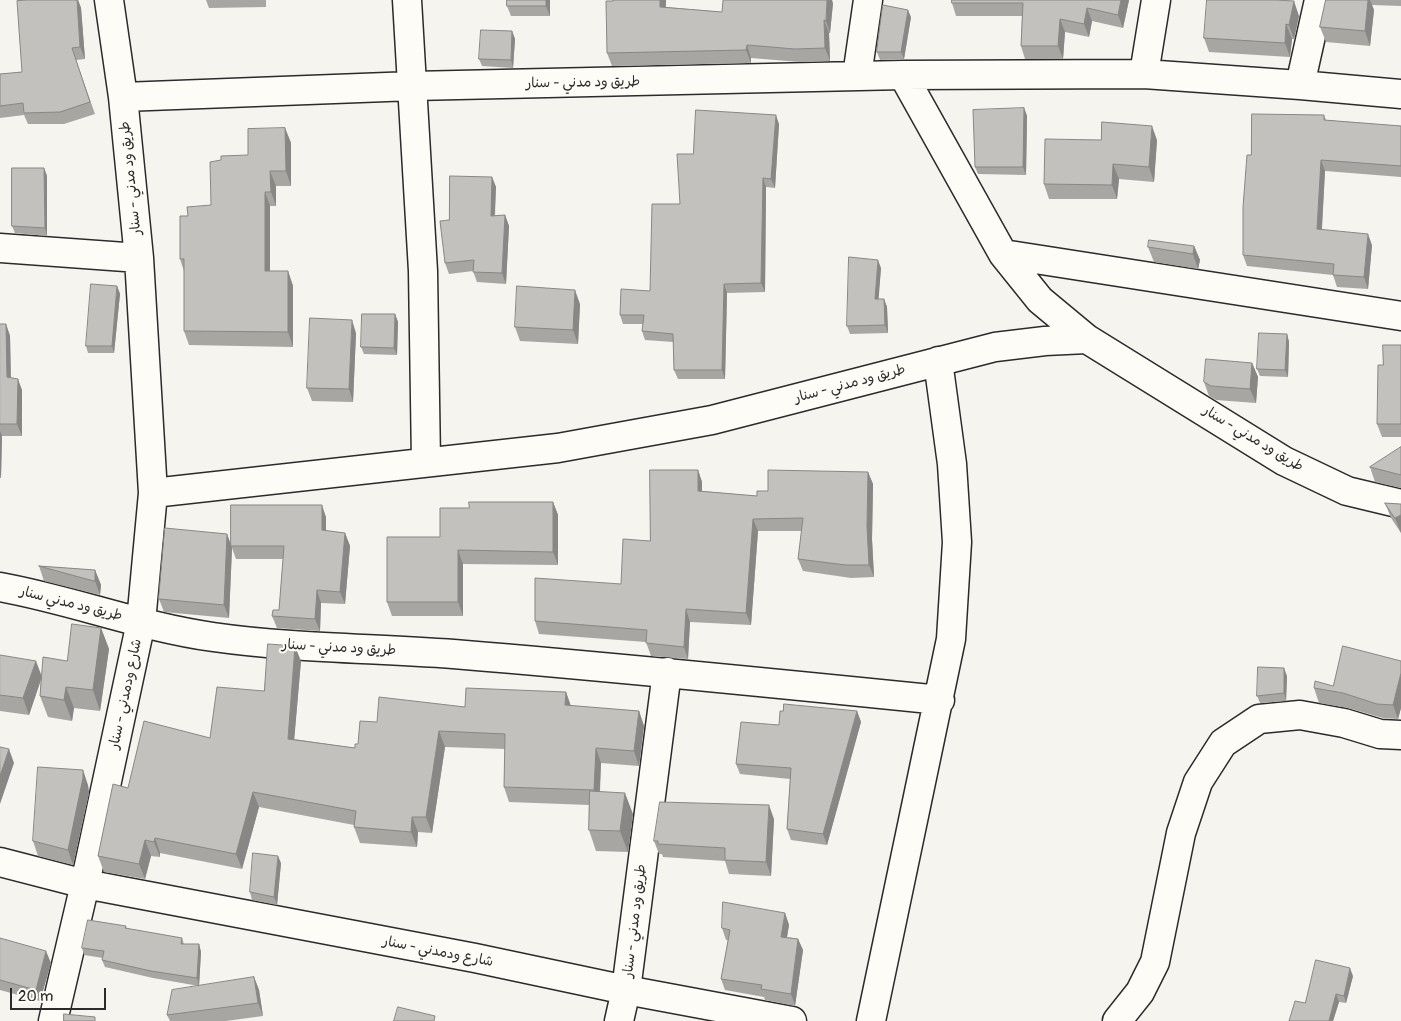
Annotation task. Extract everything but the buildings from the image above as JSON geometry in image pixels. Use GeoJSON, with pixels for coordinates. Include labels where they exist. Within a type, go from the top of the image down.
{"type":"FeatureCollection","features":[{"type":"Feature","properties":{"kind":"street","name":"طريق ود مدني - سنار"},"geometry":{"type":"LineString","coordinates":[[110,0],[123,97],[140,258],[153,493],[141,622],[210,637],[260,644],[462,655],[667,672],[940,700]]}},
{"type":"Feature","properties":{"kind":"street"},"geometry":{"type":"LineString","coordinates":[[407,0],[423,271],[426,462]]}},
{"type":"Feature","properties":{"kind":"street"},"geometry":{"type":"LineString","coordinates":[[857,76],[868,0]]}},
{"type":"Feature","properties":{"kind":"street"},"geometry":{"type":"LineString","coordinates":[[1144,74],[1156,0]]}},
{"type":"Feature","properties":{"kind":"street"},"geometry":{"type":"LineString","coordinates":[[1300,85],[1320,0]]}},
{"type":"Feature","properties":{"kind":"street","name":"طريق ود مدني - سنار"},"geometry":{"type":"LineString","coordinates":[[123,97],[413,86],[903,75],[1144,74],[1401,94]]}},
{"type":"Feature","properties":{"kind":"street","name":"طريق ود مدني - سنار"},"geometry":{"type":"LineString","coordinates":[[903,75],[1003,254],[1040,300],[1087,339],[1284,461],[1347,491],[1401,504]]}},
{"type":"Feature","properties":{"kind":"street"},"geometry":{"type":"LineString","coordinates":[[0,248],[140,258]]}},
{"type":"Feature","properties":{"kind":"street"},"geometry":{"type":"LineString","coordinates":[[1003,254],[1401,316]]}},
{"type":"Feature","properties":{"kind":"street","name":"طريق ود مدني - سنار"},"geometry":{"type":"LineString","coordinates":[[153,493],[558,448],[712,420],[995,347],[1045,341],[1087,339]]}},
{"type":"Feature","properties":{"kind":"street"},"geometry":{"type":"LineString","coordinates":[[871,1021],[940,700],[951,639],[957,542],[952,464],[938,361]]}},
{"type":"Feature","properties":{"kind":"street","name":"طريق ود مدني سنار"},"geometry":{"type":"LineString","coordinates":[[0,587],[38,594],[141,622]]}},
{"type":"Feature","properties":{"kind":"street","name":"شارع ودمدني - سنار"},"geometry":{"type":"LineString","coordinates":[[53,1021],[85,884],[141,622]]}},
{"type":"Feature","properties":{"kind":"street","name":"طريق ود مدني - سنار"},"geometry":{"type":"LineString","coordinates":[[619,1021],[626,990],[667,672]]}},
{"type":"Feature","properties":{"kind":"street"},"geometry":{"type":"LineString","coordinates":[[1117,1021],[1140,992],[1155,962],[1181,833],[1198,782],[1224,743],[1259,719],[1300,716],[1344,723],[1380,734],[1401,735]]}},
{"type":"Feature","properties":{"kind":"street","name":"شارع ودمدني - سنار"},"geometry":{"type":"LineString","coordinates":[[0,862],[85,884],[792,1021]]}}]}
